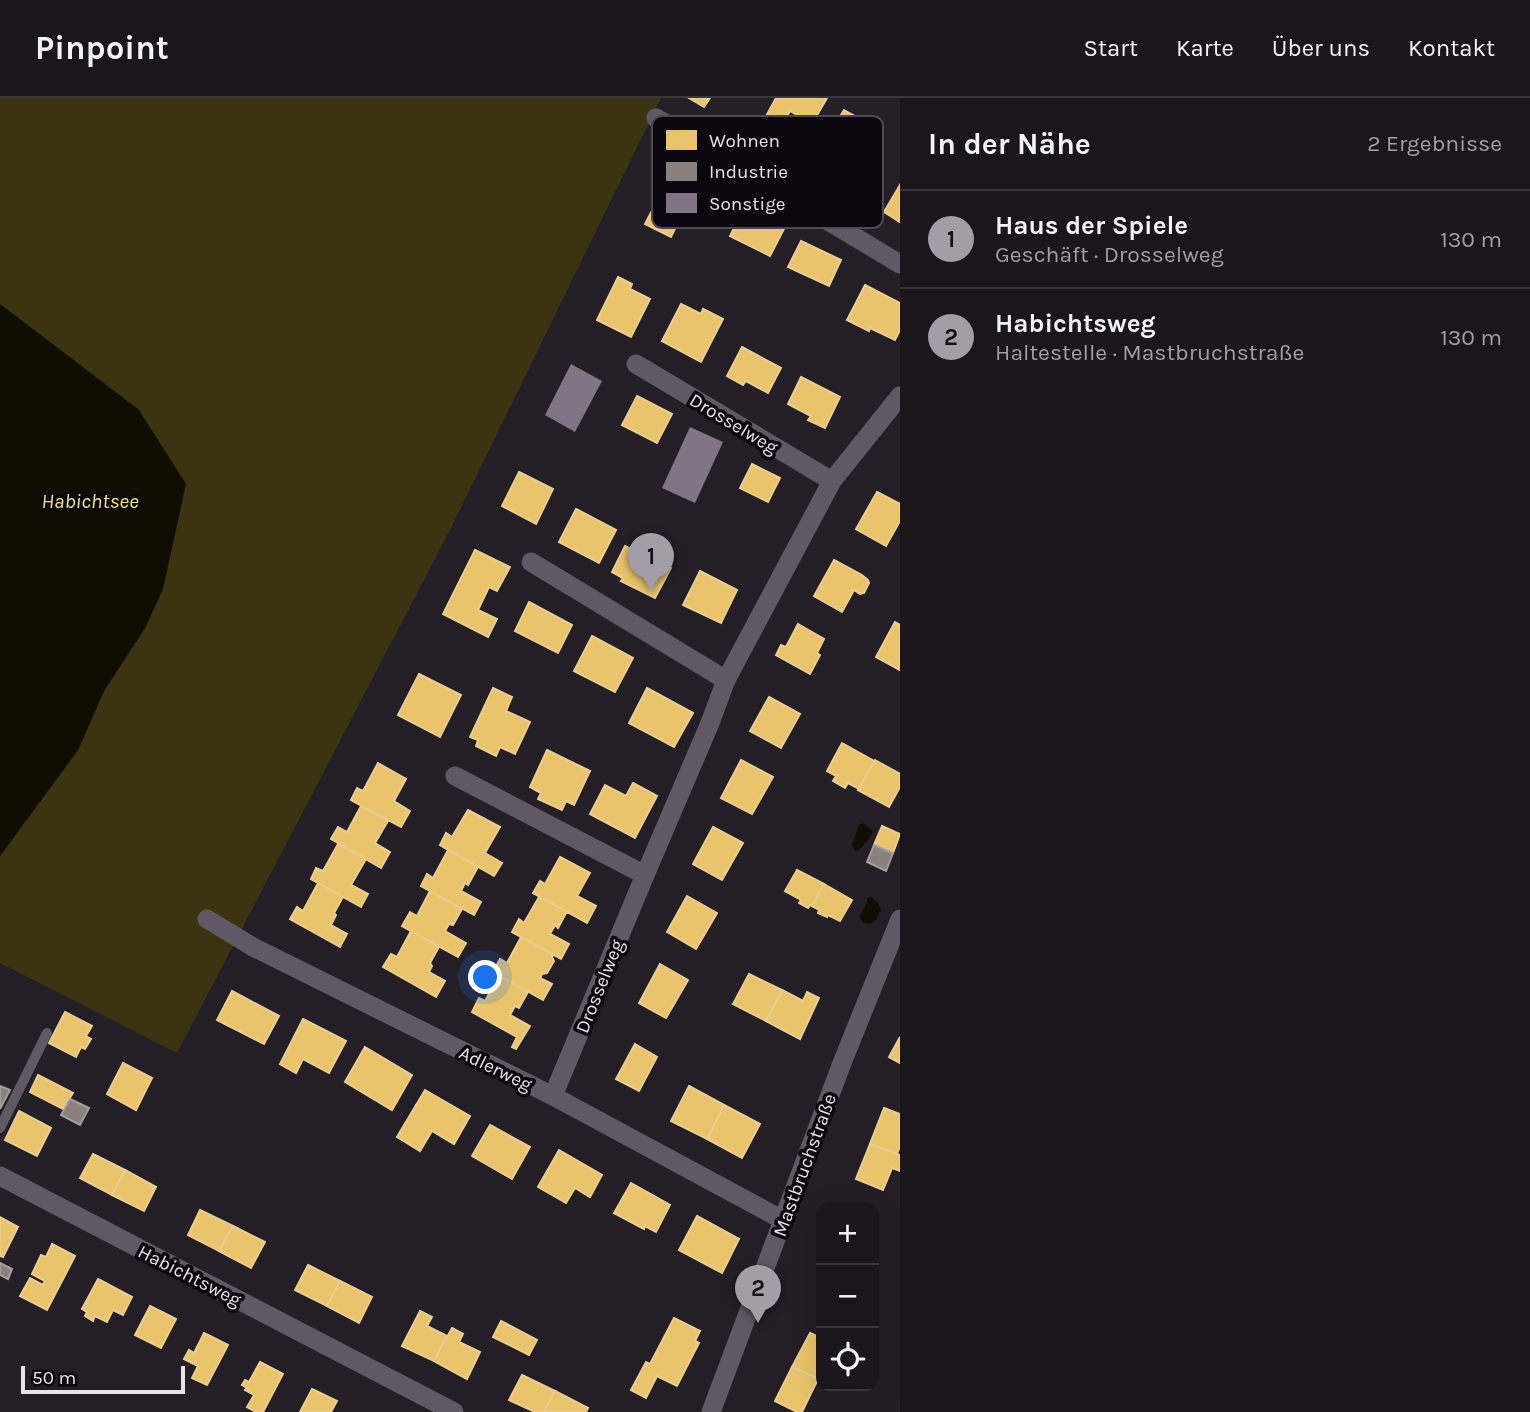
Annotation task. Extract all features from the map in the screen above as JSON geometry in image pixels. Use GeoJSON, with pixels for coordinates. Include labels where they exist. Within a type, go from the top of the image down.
{"type":"FeatureCollection","features":[{"type":"Feature","properties":{"kind":"street"},"geometry":{"type":"LineString","coordinates":[[840,228],[900,264]]}},
{"type":"Feature","properties":{"kind":"street","name":"Drosselweg"},"geometry":{"type":"LineString","coordinates":[[636,364],[832,481]]}},
{"type":"Feature","properties":{"kind":"street","name":"Drosselweg"},"geometry":{"type":"LineString","coordinates":[[553,1096],[726,680],[832,481],[900,396]]}},
{"type":"Feature","properties":{"kind":"street"},"geometry":{"type":"LineString","coordinates":[[531,562],[726,680]]}},
{"type":"Feature","properties":{"kind":"street"},"geometry":{"type":"LineString","coordinates":[[455,776],[645,875]]}},
{"type":"Feature","properties":{"kind":"street","name":"Adlerweg"},"geometry":{"type":"LineString","coordinates":[[207,919],[253,947],[553,1096],[783,1220]]}},
{"type":"Feature","properties":{"kind":"street","name":"Mastbruchstraße"},"geometry":{"type":"LineString","coordinates":[[711,1412],[842,1063],[900,919]]}},
{"type":"Feature","properties":{"kind":"street","name":"Habichtsweg"},"geometry":{"type":"LineString","coordinates":[[0,1176],[454,1412]]}},
{"type":"Feature","properties":{"kind":"lane"},"geometry":{"type":"LineString","coordinates":[[0,1128],[47,1033]]}},
{"type":"Feature","properties":{"kind":"shaded area"},"geometry":{"type":"Polygon","coordinates":[[[0,98],[661,98],[450,530],[177,1053],[0,963],[0,856],[78,750],[104,691],[145,628],[163,589],[139,410],[0,304],[0,98]]]}},
{"type":"Feature","properties":{"kind":"water","name":"Habichtsee"},"geometry":{"type":"Polygon","coordinates":[[[0,304],[139,410],[186,484],[163,589],[145,628],[104,691],[78,750],[0,856],[0,304]]]}},
{"type":"Feature","properties":{"kind":"water"},"geometry":{"type":"Polygon","coordinates":[[[863,823],[873,831],[858,851],[852,845],[859,825],[863,823]]]}},
{"type":"Feature","properties":{"kind":"water"},"geometry":{"type":"Polygon","coordinates":[[[871,897],[881,909],[876,920],[870,924],[864,923],[860,918],[867,898],[871,897]]]}},
{"type":"Feature","properties":{"kind":"building: Wohnen"},"geometry":{"type":"Polygon","coordinates":[[[689,98],[710,98],[704,107],[689,98]]]}},
{"type":"Feature","properties":{"kind":"building: Wohnen"},"geometry":{"type":"Polygon","coordinates":[[[776,98],[827,98],[817,116],[798,116],[790,111],[787,116],[766,116],[776,98]]]}},
{"type":"Feature","properties":{"kind":"building: Wohnen"},"geometry":{"type":"Polygon","coordinates":[[[844,110],[855,116],[840,116],[844,110]]]}},
{"type":"Feature","properties":{"kind":"building: Wohnen"},"geometry":{"type":"Polygon","coordinates":[[[900,185],[900,222],[884,212],[900,185]]]}},
{"type":"Feature","properties":{"kind":"building: Wohnen"},"geometry":{"type":"Polygon","coordinates":[[[652,210],[652,228],[645,224],[652,210]]]}},
{"type":"Feature","properties":{"kind":"building: Wohnen"},"geometry":{"type":"Polygon","coordinates":[[[653,228],[675,228],[671,237],[653,228]]]}},
{"type":"Feature","properties":{"kind":"building: Wohnen"},"geometry":{"type":"Polygon","coordinates":[[[734,228],[784,228],[770,256],[730,236],[734,228]]]}},
{"type":"Feature","properties":{"kind":"building: Wohnen"},"geometry":{"type":"Polygon","coordinates":[[[801,241],[841,260],[829,286],[788,267],[801,241]]]}},
{"type":"Feature","properties":{"kind":"building: Wohnen"},"geometry":{"type":"Polygon","coordinates":[[[618,277],[632,284],[630,289],[650,299],[631,337],[597,320],[618,277]]]}},
{"type":"Feature","properties":{"kind":"building: Wohnen"},"geometry":{"type":"Polygon","coordinates":[[[865,285],[900,303],[900,330],[895,340],[847,320],[865,285]]]}},
{"type":"Feature","properties":{"kind":"building: Wohnen"},"geometry":{"type":"Polygon","coordinates":[[[681,304],[701,314],[703,309],[723,319],[701,362],[662,341],[681,304]]]}},
{"type":"Feature","properties":{"kind":"building: Wohnen"},"geometry":{"type":"Polygon","coordinates":[[[742,347],[781,368],[768,393],[746,381],[743,385],[727,376],[742,347]]]}},
{"type":"Feature","properties":{"kind":"building: Wohnen"},"geometry":{"type":"Polygon","coordinates":[[[801,377],[840,397],[825,428],[808,420],[811,416],[788,404],[801,377]]]}},
{"type":"Feature","properties":{"kind":"building: Wohnen"},"geometry":{"type":"Polygon","coordinates":[[[637,396],[672,414],[657,443],[622,425],[637,396]]]}},
{"type":"Feature","properties":{"kind":"building: Wohnen"},"geometry":{"type":"Polygon","coordinates":[[[752,464],[780,478],[768,502],[740,488],[752,464]]]}},
{"type":"Feature","properties":{"kind":"building: Wohnen"},"geometry":{"type":"Polygon","coordinates":[[[519,472],[553,489],[536,524],[502,506],[519,472]]]}},
{"type":"Feature","properties":{"kind":"building: Wohnen"},"geometry":{"type":"Polygon","coordinates":[[[877,492],[900,504],[900,521],[886,546],[856,529],[877,492]]]}},
{"type":"Feature","properties":{"kind":"building: Wohnen"},"geometry":{"type":"Polygon","coordinates":[[[576,509],[616,530],[599,563],[559,542],[576,509]]]}},
{"type":"Feature","properties":{"kind":"building: Wohnen"},"geometry":{"type":"Polygon","coordinates":[[[625,546],[671,568],[655,598],[621,581],[623,578],[612,572],[625,546]]]}},
{"type":"Feature","properties":{"kind":"building: Wohnen"},"geometry":{"type":"Polygon","coordinates":[[[475,550],[510,567],[497,591],[489,587],[478,610],[497,619],[488,637],[443,614],[475,550]]]}},
{"type":"Feature","properties":{"kind":"building: Wohnen"},"geometry":{"type":"Polygon","coordinates":[[[834,560],[862,575],[869,583],[864,593],[860,594],[854,590],[842,612],[814,596],[834,560]]]}},
{"type":"Feature","properties":{"kind":"building: Wohnen"},"geometry":{"type":"Polygon","coordinates":[[[700,571],[737,590],[721,623],[683,605],[700,571]]]}},
{"type":"Feature","properties":{"kind":"building: Wohnen"},"geometry":{"type":"Polygon","coordinates":[[[529,602],[572,625],[558,653],[515,631],[529,602]]]}},
{"type":"Feature","properties":{"kind":"building: Wohnen"},"geometry":{"type":"Polygon","coordinates":[[[895,622],[900,625],[900,670],[876,657],[895,622]]]}},
{"type":"Feature","properties":{"kind":"building: Wohnen"},"geometry":{"type":"Polygon","coordinates":[[[798,624],[824,639],[817,653],[820,655],[810,674],[776,655],[781,645],[786,647],[798,624]]]}},
{"type":"Feature","properties":{"kind":"building: Wohnen"},"geometry":{"type":"Polygon","coordinates":[[[592,636],[633,658],[615,692],[574,671],[592,636]]]}},
{"type":"Feature","properties":{"kind":"building: Wohnen"},"geometry":{"type":"Polygon","coordinates":[[[419,674],[461,695],[440,737],[398,715],[419,674]]]}},
{"type":"Feature","properties":{"kind":"building: Wohnen"},"geometry":{"type":"Polygon","coordinates":[[[493,688],[512,697],[506,711],[530,722],[515,754],[500,747],[496,756],[476,746],[478,740],[470,737],[493,688]]]}},
{"type":"Feature","properties":{"kind":"building: Wohnen"},"geometry":{"type":"Polygon","coordinates":[[[647,688],[693,713],[674,747],[629,723],[647,688]]]}},
{"type":"Feature","properties":{"kind":"building: Wohnen"},"geometry":{"type":"Polygon","coordinates":[[[769,697],[800,714],[781,748],[750,731],[769,697]]]}},
{"type":"Feature","properties":{"kind":"building: Wohnen"},"geometry":{"type":"Polygon","coordinates":[[[842,743],[874,761],[859,789],[848,783],[845,788],[833,781],[836,776],[827,771],[842,743]]]}},
{"type":"Feature","properties":{"kind":"building: Wohnen"},"geometry":{"type":"Polygon","coordinates":[[[547,750],[590,771],[574,805],[566,801],[562,810],[538,799],[541,793],[530,787],[547,750]]]}},
{"type":"Feature","properties":{"kind":"building: Wohnen"},"geometry":{"type":"Polygon","coordinates":[[[741,760],[773,777],[752,814],[721,798],[741,760]]]}},
{"type":"Feature","properties":{"kind":"building: Wohnen"},"geometry":{"type":"Polygon","coordinates":[[[875,760],[900,774],[900,787],[889,807],[858,790],[875,760]]]}},
{"type":"Feature","properties":{"kind":"building: Wohnen"},"geometry":{"type":"Polygon","coordinates":[[[378,763],[406,779],[394,801],[410,811],[401,827],[351,800],[357,788],[363,791],[378,763]]]}},
{"type":"Feature","properties":{"kind":"building: Wohnen"},"geometry":{"type":"Polygon","coordinates":[[[633,783],[657,796],[635,838],[590,814],[605,785],[626,796],[633,783]]]}},
{"type":"Feature","properties":{"kind":"building: Wohnen"},"geometry":{"type":"Polygon","coordinates":[[[361,806],[388,821],[375,843],[390,852],[381,868],[331,839],[338,827],[347,832],[361,806]]]}},
{"type":"Feature","properties":{"kind":"building: Wohnen"},"geometry":{"type":"Polygon","coordinates":[[[468,810],[500,827],[485,853],[502,863],[494,876],[440,845],[446,833],[452,837],[468,810]]]}},
{"type":"Feature","properties":{"kind":"building: Wohnen"},"geometry":{"type":"Polygon","coordinates":[[[882,826],[900,834],[893,853],[874,845],[882,826]]]}},
{"type":"Feature","properties":{"kind":"building: Wohnen"},"geometry":{"type":"Polygon","coordinates":[[[713,827],[743,843],[722,880],[693,864],[713,827]]]}},
{"type":"Feature","properties":{"kind":"building: Wohnen"},"geometry":{"type":"Polygon","coordinates":[[[338,844],[366,859],[351,885],[368,894],[361,907],[311,879],[316,868],[323,871],[338,844]]]}},
{"type":"Feature","properties":{"kind":"building: Wohnen"},"geometry":{"type":"Polygon","coordinates":[[[448,850],[478,867],[468,885],[465,883],[461,891],[481,902],[474,915],[421,886],[427,874],[433,878],[448,850]]]}},
{"type":"Feature","properties":{"kind":"building: Wohnen"},"geometry":{"type":"Polygon","coordinates":[[[560,857],[590,873],[577,896],[596,906],[587,923],[533,893],[540,881],[545,884],[560,857]]]}},
{"type":"Feature","properties":{"kind":"building: Wohnen"},"geometry":{"type":"Polygon","coordinates":[[[797,870],[824,884],[812,906],[808,908],[799,903],[801,900],[785,891],[797,870]]]}},
{"type":"Feature","properties":{"kind":"building: Wohnen"},"geometry":{"type":"Polygon","coordinates":[[[318,883],[343,897],[331,925],[347,934],[340,947],[290,919],[297,907],[303,911],[318,883]]]}},
{"type":"Feature","properties":{"kind":"building: Wohnen"},"geometry":{"type":"Polygon","coordinates":[[[824,884],[852,900],[840,921],[818,913],[819,910],[812,906],[824,884]]]}},
{"type":"Feature","properties":{"kind":"building: Wohnen"},"geometry":{"type":"Polygon","coordinates":[[[430,891],[462,909],[453,925],[449,924],[445,931],[466,943],[458,957],[402,926],[410,912],[417,916],[430,891]]]}},
{"type":"Feature","properties":{"kind":"building: Wohnen"},"geometry":{"type":"Polygon","coordinates":[[[687,896],[717,913],[696,949],[667,932],[687,896]]]}},
{"type":"Feature","properties":{"kind":"building: Wohnen"},"geometry":{"type":"Polygon","coordinates":[[[539,897],[570,913],[566,913],[558,928],[555,925],[550,934],[569,944],[561,959],[512,932],[519,919],[524,923],[539,897]]]}},
{"type":"Feature","properties":{"kind":"building: Wohnen"},"geometry":{"type":"Polygon","coordinates":[[[411,931],[439,947],[430,963],[432,966],[429,972],[445,981],[436,997],[383,967],[391,954],[397,957],[411,931]]]}},
{"type":"Feature","properties":{"kind":"building: Wohnen"},"geometry":{"type":"Polygon","coordinates":[[[521,937],[553,955],[554,961],[547,973],[540,978],[552,984],[543,1000],[493,972],[500,959],[507,963],[521,937]]]}},
{"type":"Feature","properties":{"kind":"building: Wohnen"},"geometry":{"type":"Polygon","coordinates":[[[660,964],[688,980],[666,1018],[639,1003],[660,964]]]}},
{"type":"Feature","properties":{"kind":"building: Wohnen"},"geometry":{"type":"Polygon","coordinates":[[[749,974],[782,990],[766,1021],[733,1004],[749,974]]]}},
{"type":"Feature","properties":{"kind":"building: Wohnen"},"geometry":{"type":"Polygon","coordinates":[[[499,976],[528,992],[519,1008],[515,1006],[510,1015],[530,1026],[516,1049],[512,1047],[517,1037],[472,1012],[479,998],[485,1001],[499,976]]]}},
{"type":"Feature","properties":{"kind":"building: Wohnen"},"geometry":{"type":"Polygon","coordinates":[[[782,990],[803,1001],[807,992],[819,998],[800,1039],[766,1021],[782,990]]]}},
{"type":"Feature","properties":{"kind":"building: Wohnen"},"geometry":{"type":"Polygon","coordinates":[[[232,991],[279,1016],[264,1044],[217,1020],[232,991]]]}},
{"type":"Feature","properties":{"kind":"building: Wohnen"},"geometry":{"type":"Polygon","coordinates":[[[65,1012],[92,1026],[86,1036],[91,1039],[85,1049],[81,1047],[76,1057],[49,1043],[65,1012]]]}},
{"type":"Feature","properties":{"kind":"building: Wohnen"},"geometry":{"type":"Polygon","coordinates":[[[303,1019],[346,1041],[329,1073],[303,1059],[296,1073],[280,1064],[303,1019]]]}},
{"type":"Feature","properties":{"kind":"building: Wohnen"},"geometry":{"type":"Polygon","coordinates":[[[900,1037],[900,1063],[889,1057],[900,1037]]]}},
{"type":"Feature","properties":{"kind":"building: Wohnen"},"geometry":{"type":"Polygon","coordinates":[[[635,1044],[657,1057],[639,1091],[616,1079],[635,1044]]]}},
{"type":"Feature","properties":{"kind":"building: Wohnen"},"geometry":{"type":"Polygon","coordinates":[[[365,1047],[412,1075],[392,1110],[345,1082],[365,1047]]]}},
{"type":"Feature","properties":{"kind":"building: Wohnen"},"geometry":{"type":"Polygon","coordinates":[[[123,1063],[152,1078],[136,1110],[107,1094],[123,1063]]]}},
{"type":"Feature","properties":{"kind":"building: Wohnen"},"geometry":{"type":"Polygon","coordinates":[[[38,1075],[73,1093],[63,1109],[30,1092],[38,1075]]]}},
{"type":"Feature","properties":{"kind":"building: Wohnen"},"geometry":{"type":"Polygon","coordinates":[[[689,1086],[724,1105],[707,1139],[671,1121],[689,1086]]]}},
{"type":"Feature","properties":{"kind":"building: Wohnen"},"geometry":{"type":"Polygon","coordinates":[[[425,1090],[470,1116],[454,1144],[432,1131],[420,1151],[397,1137],[425,1090]]]}},
{"type":"Feature","properties":{"kind":"building: Wohnen"},"geometry":{"type":"Polygon","coordinates":[[[724,1105],[760,1124],[742,1158],[707,1139],[724,1105]]]}},
{"type":"Feature","properties":{"kind":"building: Wohnen"},"geometry":{"type":"Polygon","coordinates":[[[884,1108],[900,1114],[900,1146],[897,1154],[870,1144],[884,1108]]]}},
{"type":"Feature","properties":{"kind":"building: Wohnen"},"geometry":{"type":"Polygon","coordinates":[[[19,1111],[51,1128],[37,1156],[5,1140],[19,1111]]]}},
{"type":"Feature","properties":{"kind":"building: Wohnen"},"geometry":{"type":"Polygon","coordinates":[[[490,1125],[530,1147],[512,1179],[472,1156],[490,1125]]]}},
{"type":"Feature","properties":{"kind":"building: Wohnen"},"geometry":{"type":"Polygon","coordinates":[[[870,1144],[900,1155],[900,1171],[892,1168],[883,1190],[856,1179],[870,1144]]]}},
{"type":"Feature","properties":{"kind":"building: Wohnen"},"geometry":{"type":"Polygon","coordinates":[[[559,1150],[602,1175],[590,1197],[575,1188],[566,1203],[538,1187],[559,1150]]]}},
{"type":"Feature","properties":{"kind":"building: Wohnen"},"geometry":{"type":"Polygon","coordinates":[[[93,1154],[125,1170],[112,1195],[80,1178],[93,1154]]]}},
{"type":"Feature","properties":{"kind":"building: Wohnen"},"geometry":{"type":"Polygon","coordinates":[[[125,1170],[156,1187],[144,1211],[112,1195],[125,1170]]]}},
{"type":"Feature","properties":{"kind":"building: Wohnen"},"geometry":{"type":"Polygon","coordinates":[[[631,1183],[670,1205],[656,1232],[645,1226],[644,1229],[614,1213],[631,1183]]]}},
{"type":"Feature","properties":{"kind":"building: Wohnen"},"geometry":{"type":"Polygon","coordinates":[[[200,1210],[233,1226],[219,1251],[188,1235],[200,1210]]]}},
{"type":"Feature","properties":{"kind":"building: Wohnen"},"geometry":{"type":"Polygon","coordinates":[[[697,1216],[739,1239],[722,1273],[679,1250],[697,1216]]]}},
{"type":"Feature","properties":{"kind":"building: Wohnen"},"geometry":{"type":"Polygon","coordinates":[[[0,1217],[18,1227],[3,1257],[0,1256],[0,1217]]]}},
{"type":"Feature","properties":{"kind":"building: Wohnen"},"geometry":{"type":"Polygon","coordinates":[[[233,1226],[265,1242],[251,1268],[219,1251],[233,1226]]]}},
{"type":"Feature","properties":{"kind":"building: Wohnen"},"geometry":{"type":"Polygon","coordinates":[[[52,1244],[75,1256],[47,1310],[20,1296],[30,1278],[43,1285],[45,1281],[32,1274],[41,1255],[46,1257],[52,1244]]]}},
{"type":"Feature","properties":{"kind":"building: Wohnen"},"geometry":{"type":"Polygon","coordinates":[[[308,1265],[340,1281],[327,1306],[295,1290],[308,1265]]]}},
{"type":"Feature","properties":{"kind":"building: Wohnen"},"geometry":{"type":"Polygon","coordinates":[[[98,1279],[132,1297],[123,1315],[113,1310],[107,1322],[95,1316],[93,1321],[85,1316],[87,1312],[82,1309],[98,1279]]]}},
{"type":"Feature","properties":{"kind":"building: Wohnen"},"geometry":{"type":"Polygon","coordinates":[[[340,1281],[372,1297],[359,1323],[327,1306],[340,1281]]]}},
{"type":"Feature","properties":{"kind":"building: Wohnen"},"geometry":{"type":"Polygon","coordinates":[[[150,1306],[176,1319],[161,1348],[135,1335],[150,1306]]]}},
{"type":"Feature","properties":{"kind":"building: Wohnen"},"geometry":{"type":"Polygon","coordinates":[[[420,1311],[432,1317],[427,1326],[447,1336],[434,1361],[402,1346],[420,1311]]]}},
{"type":"Feature","properties":{"kind":"building: Wohnen"},"geometry":{"type":"Polygon","coordinates":[[[674,1318],[700,1331],[695,1341],[699,1343],[677,1386],[657,1376],[646,1398],[631,1390],[646,1362],[650,1364],[674,1318]]]}},
{"type":"Feature","properties":{"kind":"building: Wohnen"},"geometry":{"type":"Polygon","coordinates":[[[501,1321],[537,1340],[529,1355],[493,1337],[501,1321]]]}},
{"type":"Feature","properties":{"kind":"building: Wohnen"},"geometry":{"type":"Polygon","coordinates":[[[452,1328],[463,1334],[459,1342],[480,1352],[467,1379],[434,1361],[452,1328]]]}},
{"type":"Feature","properties":{"kind":"building: Wohnen"},"geometry":{"type":"Polygon","coordinates":[[[204,1333],[228,1345],[207,1385],[192,1378],[198,1366],[184,1359],[189,1350],[194,1353],[204,1333]]]}},
{"type":"Feature","properties":{"kind":"building: Wohnen"},"geometry":{"type":"Polygon","coordinates":[[[810,1333],[816,1336],[816,1378],[792,1367],[810,1333]]]}},
{"type":"Feature","properties":{"kind":"building: Wohnen"},"geometry":{"type":"Polygon","coordinates":[[[260,1362],[283,1374],[263,1412],[256,1412],[247,1407],[254,1395],[242,1385],[245,1380],[249,1382],[260,1362]]]}},
{"type":"Feature","properties":{"kind":"building: Wohnen"},"geometry":{"type":"Polygon","coordinates":[[[792,1367],[816,1378],[802,1412],[775,1401],[792,1367]]]}},
{"type":"Feature","properties":{"kind":"building: Wohnen"},"geometry":{"type":"Polygon","coordinates":[[[522,1375],[555,1391],[544,1412],[535,1412],[509,1400],[522,1375]]]}},
{"type":"Feature","properties":{"kind":"building: Wohnen"},"geometry":{"type":"Polygon","coordinates":[[[312,1389],[337,1401],[331,1412],[300,1412],[312,1389]]]}},
{"type":"Feature","properties":{"kind":"building: Wohnen"},"geometry":{"type":"Polygon","coordinates":[[[555,1391],[588,1408],[586,1412],[544,1412],[555,1391]]]}},
{"type":"Feature","properties":{"kind":"building: Industrie"},"geometry":{"type":"Polygon","coordinates":[[[874,845],[893,853],[886,871],[867,862],[874,845]]]}},
{"type":"Feature","properties":{"kind":"building: Industrie"},"geometry":{"type":"Polygon","coordinates":[[[0,1086],[10,1090],[0,1109],[0,1086]]]}},
{"type":"Feature","properties":{"kind":"building: Industrie"},"geometry":{"type":"Polygon","coordinates":[[[70,1099],[89,1108],[80,1125],[61,1115],[70,1099]]]}},
{"type":"Feature","properties":{"kind":"building: Industrie"},"geometry":{"type":"Polygon","coordinates":[[[0,1263],[12,1269],[8,1279],[0,1275],[0,1263]]]}},
{"type":"Feature","properties":{"kind":"building: Sonstige"},"geometry":{"type":"Polygon","coordinates":[[[571,364],[602,381],[575,432],[545,415],[571,364]]]}},
{"type":"Feature","properties":{"kind":"building: Sonstige"},"geometry":{"type":"Polygon","coordinates":[[[690,427],[723,442],[695,503],[662,488],[690,427]]]}},
{"type":"Feature","properties":{"kind":"place","name":"Haus der Spiele"},"geometry":{"type":"Point","coordinates":[651,591]}},
{"type":"Feature","properties":{"kind":"place","name":"Habichtsweg"},"geometry":{"type":"Point","coordinates":[758,1323]}}]}
